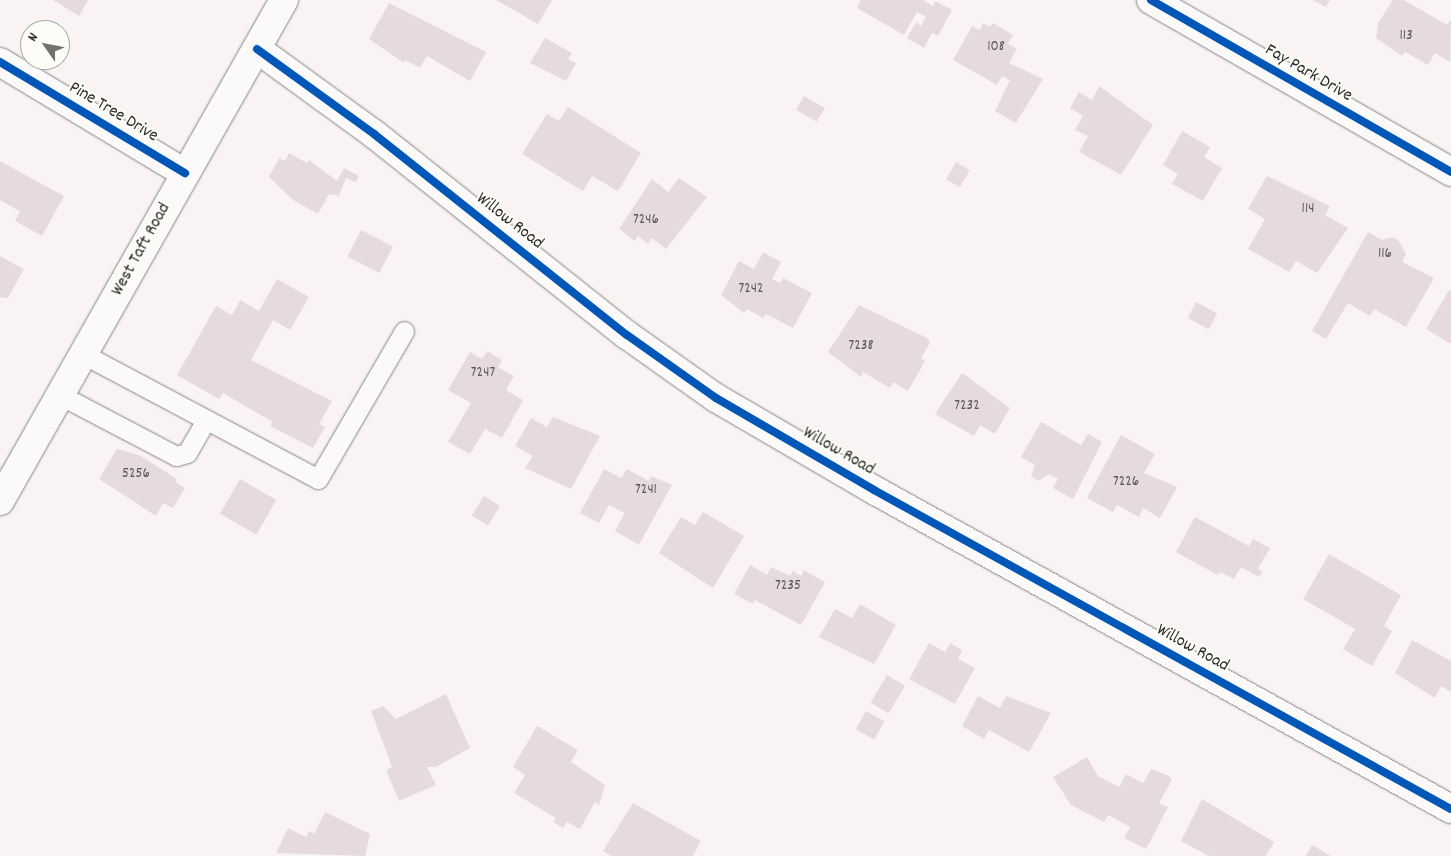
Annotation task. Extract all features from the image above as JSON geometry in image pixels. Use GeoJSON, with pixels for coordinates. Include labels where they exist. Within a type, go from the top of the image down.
{"type":"FeatureCollection","features":[{"type":"Feature","properties":{"kind":"street","name":"West Taft Road"},"geometry":{"type":"LineString","coordinates":[[0,501],[284,0]]}},
{"type":"Feature","properties":{"kind":"street","name":"Fay Park Drive"},"geometry":{"type":"LineString","coordinates":[[1151,0],[1451,172]]}},
{"type":"Feature","properties":{"kind":"street","name":"Willow Road"},"geometry":{"type":"LineString","coordinates":[[257,49],[374,134],[627,335],[716,398],[874,490],[1451,809]]}},
{"type":"Feature","properties":{"kind":"street","name":"Pine Tree Drive"},"geometry":{"type":"LineString","coordinates":[[0,62],[185,173]]}},
{"type":"Feature","properties":{"kind":"lane"},"geometry":{"type":"LineString","coordinates":[[83,354],[318,479],[404,331]]}},
{"type":"Feature","properties":{"kind":"lane"},"geometry":{"type":"LineString","coordinates":[[60,395],[176,456],[187,453],[206,420]]}},
{"type":"Feature","properties":{"kind":"building"},"geometry":{"type":"Polygon","coordinates":[[[53,0],[88,0],[79,16],[53,0]]]}},
{"type":"Feature","properties":{"kind":"building"},"geometry":{"type":"Polygon","coordinates":[[[496,0],[552,0],[538,24],[496,0]]]}},
{"type":"Feature","properties":{"kind":"building"},"geometry":{"type":"Polygon","coordinates":[[[861,0],[923,0],[933,6],[935,1],[952,10],[938,36],[932,33],[924,48],[907,38],[916,22],[921,26],[926,17],[917,12],[904,35],[857,8],[861,0]]]}},
{"type":"Feature","properties":{"kind":"building"},"geometry":{"type":"Polygon","coordinates":[[[1313,0],[1330,0],[1326,7],[1313,0]]]}},
{"type":"Feature","properties":{"kind":"building"},"geometry":{"type":"Polygon","coordinates":[[[1393,0],[1404,0],[1447,25],[1451,19],[1450,62],[1435,53],[1428,65],[1405,52],[1402,56],[1376,38],[1378,23],[1393,0]]]}},
{"type":"Feature","properties":{"kind":"building"},"geometry":{"type":"Polygon","coordinates":[[[389,3],[486,52],[470,81],[427,56],[420,68],[405,60],[404,63],[369,39],[389,3]]]}},
{"type":"Feature","properties":{"kind":"building"},"geometry":{"type":"Polygon","coordinates":[[[983,23],[990,27],[993,23],[1013,35],[1008,44],[1017,49],[1009,63],[1043,79],[1016,123],[995,111],[1010,80],[1002,76],[997,85],[953,60],[972,26],[980,30],[983,23]]]}},
{"type":"Feature","properties":{"kind":"building"},"geometry":{"type":"Polygon","coordinates":[[[545,38],[572,53],[568,59],[576,63],[566,81],[530,63],[545,38]]]}},
{"type":"Feature","properties":{"kind":"building"},"geometry":{"type":"Polygon","coordinates":[[[1099,86],[1153,125],[1121,175],[1079,152],[1088,136],[1075,130],[1083,116],[1070,108],[1079,92],[1092,100],[1099,86]]]}},
{"type":"Feature","properties":{"kind":"building"},"geometry":{"type":"Polygon","coordinates":[[[804,96],[825,108],[817,122],[796,110],[804,96]]]}},
{"type":"Feature","properties":{"kind":"building"},"geometry":{"type":"Polygon","coordinates":[[[568,107],[641,153],[618,191],[592,176],[583,191],[522,154],[547,114],[559,121],[568,107]]]}},
{"type":"Feature","properties":{"kind":"building"},"geometry":{"type":"Polygon","coordinates":[[[1182,131],[1210,147],[1204,157],[1222,168],[1203,201],[1172,184],[1178,174],[1163,165],[1182,131]]]}},
{"type":"Feature","properties":{"kind":"building"},"geometry":{"type":"Polygon","coordinates":[[[289,153],[307,163],[309,160],[337,181],[344,168],[359,176],[356,182],[346,178],[339,196],[329,194],[318,214],[293,200],[269,177],[279,158],[285,161],[289,153]]]}},
{"type":"Feature","properties":{"kind":"building"},"geometry":{"type":"Polygon","coordinates":[[[0,161],[64,196],[42,236],[15,221],[20,211],[0,200],[0,161]]]}},
{"type":"Feature","properties":{"kind":"building"},"geometry":{"type":"Polygon","coordinates":[[[956,162],[970,170],[960,187],[946,179],[956,162]]]}},
{"type":"Feature","properties":{"kind":"building"},"geometry":{"type":"Polygon","coordinates":[[[1267,176],[1330,206],[1325,215],[1348,228],[1317,273],[1296,261],[1289,272],[1248,249],[1265,219],[1248,209],[1267,176]]]}},
{"type":"Feature","properties":{"kind":"building"},"geometry":{"type":"Polygon","coordinates":[[[679,178],[707,197],[666,249],[652,238],[648,244],[638,236],[635,241],[619,229],[652,179],[668,192],[679,178]]]}},
{"type":"Feature","properties":{"kind":"building"},"geometry":{"type":"Polygon","coordinates":[[[361,230],[393,246],[379,273],[347,257],[361,230]]]}},
{"type":"Feature","properties":{"kind":"building"},"geometry":{"type":"Polygon","coordinates":[[[1368,232],[1382,240],[1392,237],[1399,241],[1406,254],[1402,262],[1434,278],[1406,327],[1374,309],[1370,316],[1348,303],[1326,339],[1312,331],[1368,232]]]}},
{"type":"Feature","properties":{"kind":"building"},"geometry":{"type":"Polygon","coordinates":[[[763,252],[781,262],[772,279],[780,283],[783,278],[812,293],[793,328],[766,314],[763,318],[747,309],[744,313],[721,295],[739,261],[754,269],[763,252]]]}},
{"type":"Feature","properties":{"kind":"building"},"geometry":{"type":"Polygon","coordinates":[[[0,256],[24,269],[8,298],[0,297],[0,256]]]}},
{"type":"Feature","properties":{"kind":"building"},"geometry":{"type":"Polygon","coordinates":[[[277,279],[309,297],[290,330],[273,320],[251,360],[332,401],[319,424],[325,427],[313,448],[270,426],[273,422],[223,393],[219,399],[177,375],[216,306],[232,315],[240,300],[259,311],[277,279]]]}},
{"type":"Feature","properties":{"kind":"building"},"geometry":{"type":"Polygon","coordinates":[[[1449,290],[1451,292],[1451,344],[1426,329],[1449,290]]]}},
{"type":"Feature","properties":{"kind":"building"},"geometry":{"type":"Polygon","coordinates":[[[1196,302],[1217,313],[1209,329],[1188,318],[1196,302]]]}},
{"type":"Feature","properties":{"kind":"building"},"geometry":{"type":"Polygon","coordinates":[[[859,305],[927,338],[930,343],[921,358],[925,361],[908,391],[893,382],[890,388],[863,372],[861,377],[828,352],[859,305]]]}},
{"type":"Feature","properties":{"kind":"building"},"geometry":{"type":"Polygon","coordinates":[[[487,351],[502,360],[498,367],[514,376],[506,390],[523,400],[502,438],[485,429],[470,454],[448,442],[471,403],[448,390],[470,352],[482,359],[487,351]]]}},
{"type":"Feature","properties":{"kind":"building"},"geometry":{"type":"Polygon","coordinates":[[[962,373],[1010,408],[995,434],[980,425],[974,436],[935,414],[962,373]]]}},
{"type":"Feature","properties":{"kind":"building"},"geometry":{"type":"Polygon","coordinates":[[[553,417],[600,436],[571,489],[525,468],[533,456],[515,446],[531,418],[547,427],[553,417]]]}},
{"type":"Feature","properties":{"kind":"building"},"geometry":{"type":"Polygon","coordinates":[[[1041,422],[1081,445],[1088,434],[1102,442],[1073,499],[1053,488],[1058,479],[1049,474],[1039,481],[1031,476],[1035,465],[1021,457],[1041,422]]]}},
{"type":"Feature","properties":{"kind":"building"},"geometry":{"type":"Polygon","coordinates":[[[1121,435],[1155,454],[1144,473],[1177,487],[1160,518],[1143,508],[1139,517],[1117,505],[1113,512],[1087,498],[1121,435]]]}},
{"type":"Feature","properties":{"kind":"building"},"geometry":{"type":"Polygon","coordinates":[[[117,449],[139,455],[177,479],[175,482],[185,488],[173,508],[163,503],[156,516],[99,479],[117,449]]]}},
{"type":"Feature","properties":{"kind":"building"},"geometry":{"type":"Polygon","coordinates":[[[604,469],[621,478],[627,469],[649,481],[651,476],[672,485],[639,545],[615,531],[625,513],[609,505],[599,523],[580,513],[604,469]]]}},
{"type":"Feature","properties":{"kind":"building"},"geometry":{"type":"Polygon","coordinates":[[[240,479],[276,500],[256,535],[220,514],[240,479]]]}},
{"type":"Feature","properties":{"kind":"building"},"geometry":{"type":"Polygon","coordinates":[[[484,496],[500,506],[488,526],[472,516],[484,496]]]}},
{"type":"Feature","properties":{"kind":"building"},"geometry":{"type":"Polygon","coordinates":[[[703,512],[744,536],[713,588],[659,553],[681,517],[695,525],[703,512]]]}},
{"type":"Feature","properties":{"kind":"building"},"geometry":{"type":"Polygon","coordinates":[[[1195,517],[1249,546],[1253,539],[1270,548],[1258,569],[1262,571],[1259,577],[1241,567],[1234,579],[1220,572],[1218,575],[1176,552],[1195,517]]]}},
{"type":"Feature","properties":{"kind":"building"},"geometry":{"type":"Polygon","coordinates":[[[1329,554],[1401,595],[1384,626],[1392,631],[1372,666],[1343,649],[1355,629],[1303,599],[1329,554]]]}},
{"type":"Feature","properties":{"kind":"building"},"geometry":{"type":"Polygon","coordinates":[[[750,565],[767,575],[771,567],[790,576],[793,571],[801,576],[804,570],[825,582],[801,625],[755,600],[753,604],[734,594],[750,565]]]}},
{"type":"Feature","properties":{"kind":"building"},"geometry":{"type":"Polygon","coordinates":[[[860,604],[896,625],[874,664],[819,637],[835,609],[852,618],[860,604]]]}},
{"type":"Feature","properties":{"kind":"building"},"geometry":{"type":"Polygon","coordinates":[[[1412,640],[1451,661],[1451,692],[1441,686],[1435,698],[1395,673],[1412,640]]]}},
{"type":"Feature","properties":{"kind":"building"},"geometry":{"type":"Polygon","coordinates":[[[929,643],[945,652],[950,643],[962,650],[958,659],[975,668],[955,704],[909,679],[929,643]]]}},
{"type":"Feature","properties":{"kind":"building"},"geometry":{"type":"Polygon","coordinates":[[[887,675],[905,686],[889,713],[871,702],[887,675]]]}},
{"type":"Feature","properties":{"kind":"building"},"geometry":{"type":"Polygon","coordinates":[[[446,694],[470,748],[436,767],[427,767],[436,785],[399,801],[386,770],[392,767],[371,711],[383,706],[396,719],[446,694]]]}},
{"type":"Feature","properties":{"kind":"building"},"geometry":{"type":"Polygon","coordinates":[[[978,696],[1000,708],[1006,696],[1051,713],[1029,752],[989,730],[984,739],[962,726],[978,696]]]}},
{"type":"Feature","properties":{"kind":"building"},"geometry":{"type":"Polygon","coordinates":[[[866,711],[884,721],[874,740],[856,729],[866,711]]]}},
{"type":"Feature","properties":{"kind":"building"},"geometry":{"type":"Polygon","coordinates":[[[537,726],[578,750],[571,762],[605,785],[599,805],[595,802],[580,829],[567,822],[563,828],[553,822],[556,818],[514,793],[525,775],[513,767],[537,726]]]}},
{"type":"Feature","properties":{"kind":"building"},"geometry":{"type":"Polygon","coordinates":[[[1087,757],[1098,776],[1119,787],[1126,774],[1143,783],[1151,769],[1169,776],[1172,780],[1159,803],[1168,807],[1146,849],[1124,838],[1130,827],[1108,815],[1104,822],[1071,805],[1053,777],[1087,757]]]}},
{"type":"Feature","properties":{"kind":"building"},"geometry":{"type":"Polygon","coordinates":[[[1202,799],[1274,842],[1266,856],[1209,856],[1181,841],[1202,799]]]}},
{"type":"Feature","properties":{"kind":"building"},"geometry":{"type":"Polygon","coordinates":[[[633,803],[701,841],[693,856],[611,856],[603,851],[633,803]]]}},
{"type":"Feature","properties":{"kind":"building"},"geometry":{"type":"Polygon","coordinates":[[[325,812],[370,834],[365,856],[276,853],[288,828],[306,837],[309,831],[314,834],[325,812]]]}},
{"type":"Feature","properties":{"kind":"building"},"geometry":{"type":"Polygon","coordinates":[[[1312,845],[1331,856],[1306,856],[1312,845]]]}},
{"type":"Feature","properties":{"kind":"cycle path"},"geometry":{"type":"LineString","coordinates":[[1151,0],[1451,172]]}},
{"type":"Feature","properties":{"kind":"cycle path"},"geometry":{"type":"LineString","coordinates":[[257,49],[374,134],[627,335],[716,398],[874,490],[1451,809]]}},
{"type":"Feature","properties":{"kind":"cycle path"},"geometry":{"type":"LineString","coordinates":[[0,62],[185,173]]}}]}
